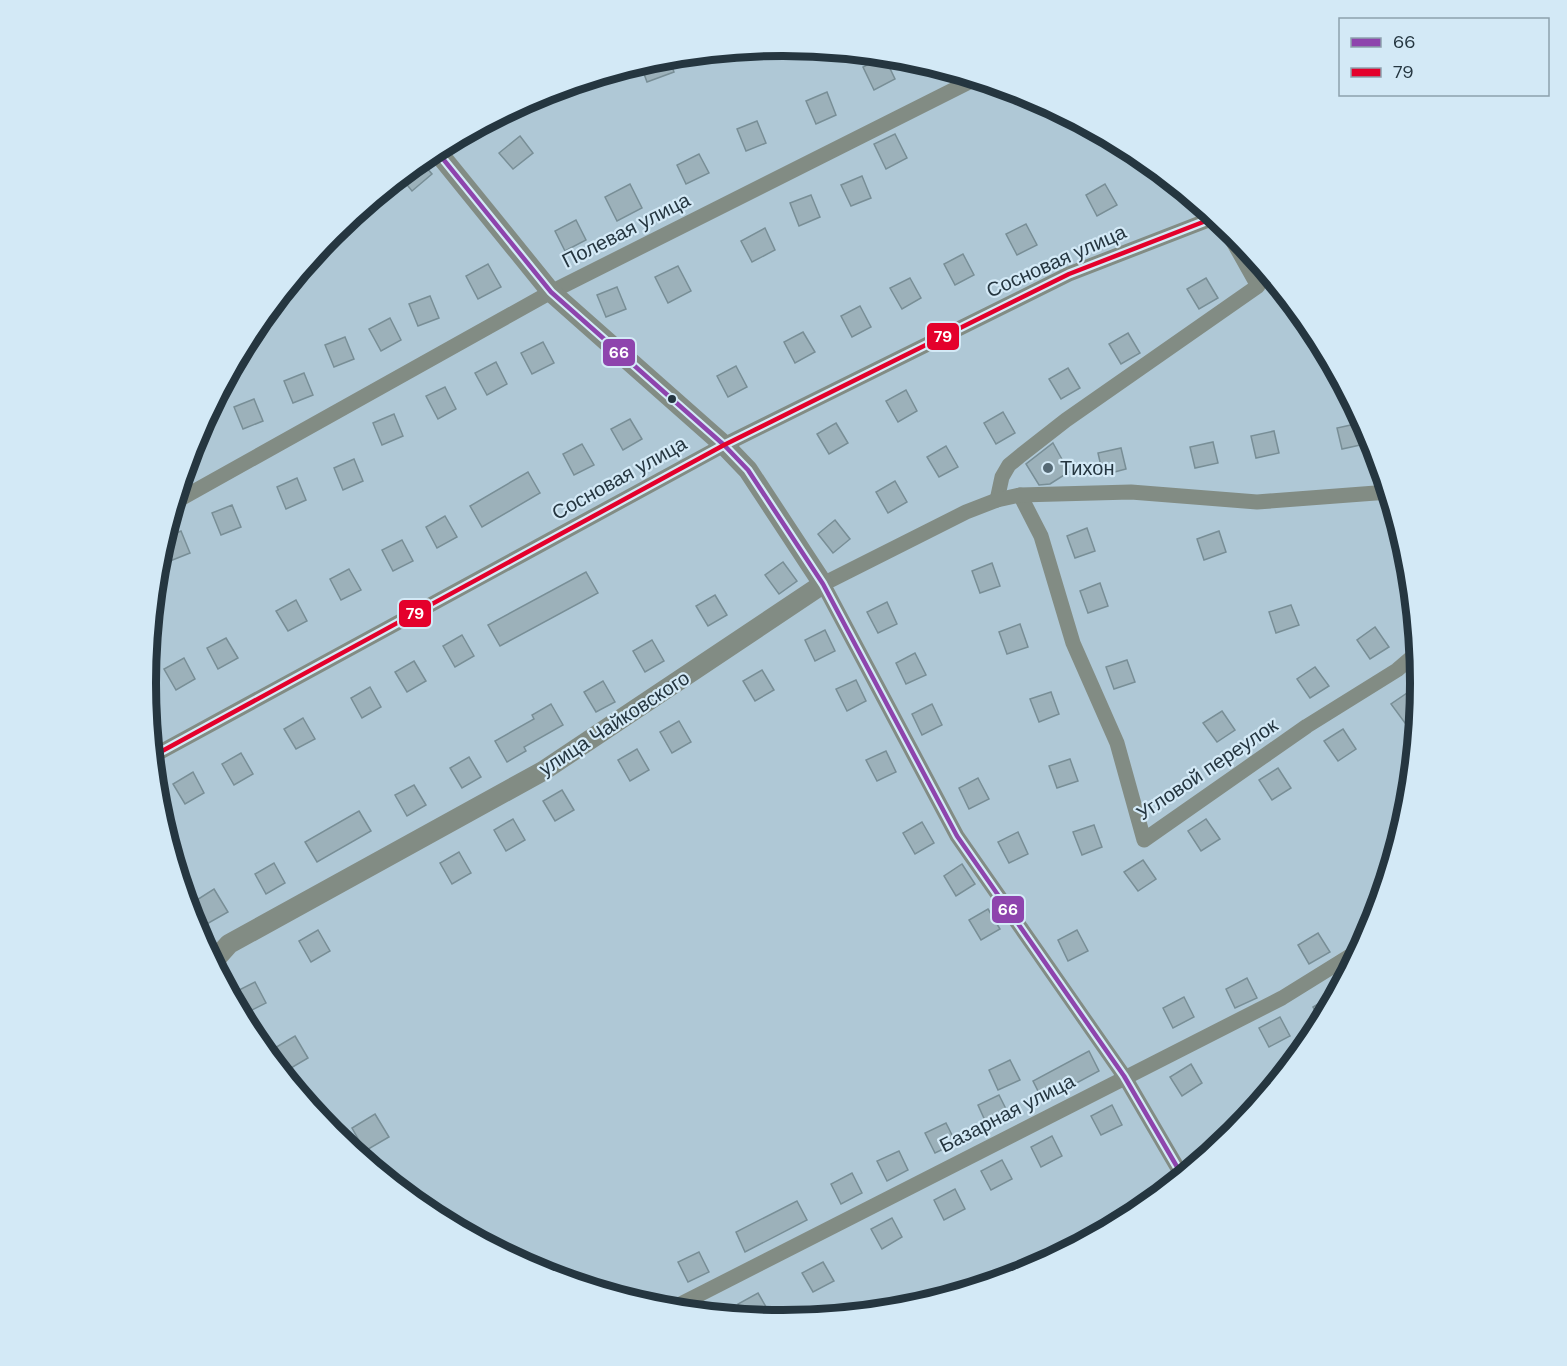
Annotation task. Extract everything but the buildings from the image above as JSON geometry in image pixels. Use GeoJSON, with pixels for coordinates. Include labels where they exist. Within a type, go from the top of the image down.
{"type":"FeatureCollection","features":[{"type":"Feature","properties":{"kind":"street","name":"Полевая улица"},"geometry":{"type":"LineString","coordinates":[[184,497],[551,292],[966,83]]}},
{"type":"Feature","properties":{"kind":"street"},"geometry":{"type":"LineString","coordinates":[[441,157],[551,292],[724,445],[748,470],[823,584],[957,836],[1124,1076],[1179,1170]]}},
{"type":"Feature","properties":{"kind":"street","name":"Сосновая улица"},"geometry":{"type":"LineString","coordinates":[[160,752],[724,445],[1069,274],[1207,220]]}},
{"type":"Feature","properties":{"kind":"street"},"geometry":{"type":"LineString","coordinates":[[997,500],[1002,477],[1009,465],[1066,420],[1258,286],[1238,251]]}},
{"type":"Feature","properties":{"kind":"street","name":"улица Чайковского"},"geometry":{"type":"LineString","coordinates":[[219,956],[229,945],[543,771],[823,584],[966,512],[997,500],[1020,495],[1131,492],[1257,501],[1381,493]]}},
{"type":"Feature","properties":{"kind":"street","name":"Угловой переулок"},"geometry":{"type":"LineString","coordinates":[[1020,495],[1041,536],[1073,643],[1118,743],[1144,840],[1307,726],[1398,670],[1410,659]]}},
{"type":"Feature","properties":{"kind":"street","name":"Базарная улица"},"geometry":{"type":"LineString","coordinates":[[685,1302],[1124,1076],[1282,998],[1348,957]]}},
{"type":"Feature","properties":{"kind":"transit line","name":"66"},"geometry":{"type":"LineString","coordinates":[[442,157],[551,292],[724,445],[748,470],[823,584],[957,836],[1124,1076],[1179,1170]]}},
{"type":"Feature","properties":{"kind":"transit line","name":"79"},"geometry":{"type":"LineString","coordinates":[[160,752],[724,445],[1069,274],[1207,220]]}},
{"type":"Feature","properties":{"kind":"place","name":"Тихон"},"geometry":{"type":"Point","coordinates":[1048,468]}}]}
